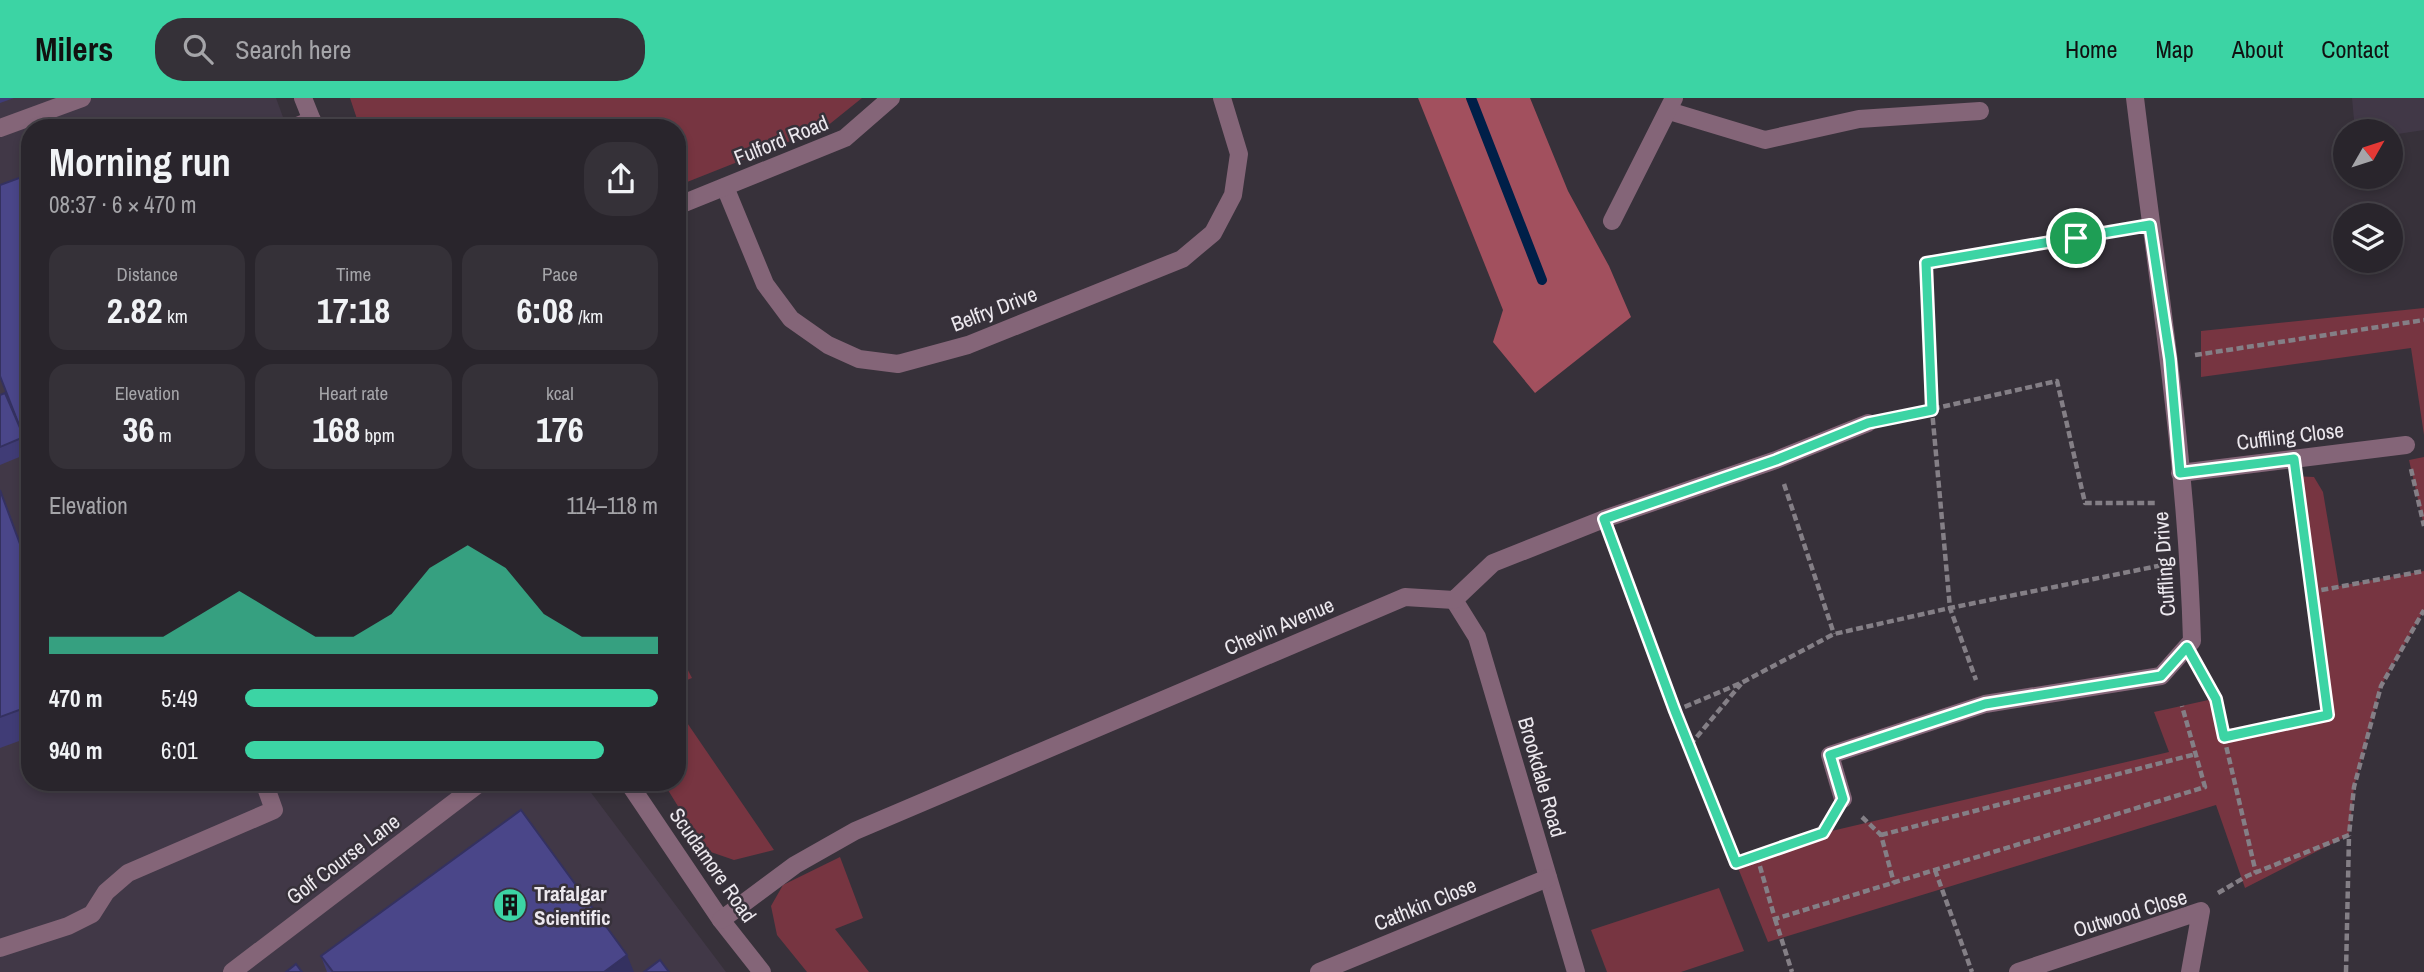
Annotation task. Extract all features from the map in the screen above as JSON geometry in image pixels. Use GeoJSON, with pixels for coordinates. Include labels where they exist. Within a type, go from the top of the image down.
{"type":"FeatureCollection","features":[{"type":"Feature","properties":{"kind":"street"},"geometry":{"type":"LineString","coordinates":[[25,119],[82,98]]}},
{"type":"Feature","properties":{"kind":"street"},"geometry":{"type":"LineString","coordinates":[[303,98],[311,119]]}},
{"type":"Feature","properties":{"kind":"street","name":"Fulford Road"},"geometry":{"type":"LineString","coordinates":[[686,202],[845,138],[891,98]]}},
{"type":"Feature","properties":{"kind":"street","name":"Belfry Drive"},"geometry":{"type":"LineString","coordinates":[[725,187],[765,284],[791,319],[828,345],[859,359],[898,364],[968,345],[1182,259],[1213,233],[1233,195],[1239,155],[1222,98]]}},
{"type":"Feature","properties":{"kind":"street","name":"Cuffling Drive"},"geometry":{"type":"LineString","coordinates":[[2135,98],[2170,359],[2190,559],[2192,641],[2187,647]]}},
{"type":"Feature","properties":{"kind":"street"},"geometry":{"type":"LineString","coordinates":[[1612,221],[1672,104],[1765,140],[1859,119],[1979,111]]}},
{"type":"Feature","properties":{"kind":"street"},"geometry":{"type":"LineString","coordinates":[[0,128],[21,120]]}},
{"type":"Feature","properties":{"kind":"street"},"geometry":{"type":"LineString","coordinates":[[1454,600],[1493,563],[1604,519],[1776,460],[1868,423]]}},
{"type":"Feature","properties":{"kind":"street","name":"Cuffling Close"},"geometry":{"type":"LineString","coordinates":[[2180,473],[2406,445]]}},
{"type":"Feature","properties":{"kind":"street","name":"Chevin Avenue"},"geometry":{"type":"LineString","coordinates":[[721,920],[795,865],[855,831],[1405,597],[1454,600]]}},
{"type":"Feature","properties":{"kind":"street","name":"Brookdale Road"},"geometry":{"type":"LineString","coordinates":[[1454,600],[1477,636],[1576,972]]}},
{"type":"Feature","properties":{"kind":"street"},"geometry":{"type":"LineString","coordinates":[[1843,799],[1830,755],[1985,704],[2161,676],[2187,647]]}},
{"type":"Feature","properties":{"kind":"street"},"geometry":{"type":"LineString","coordinates":[[0,948],[68,926],[92,914],[106,892],[128,873],[274,810],[267,791]]}},
{"type":"Feature","properties":{"kind":"street","name":"Golf Course Lane"},"geometry":{"type":"LineString","coordinates":[[232,972],[469,791]]}},
{"type":"Feature","properties":{"kind":"street","name":"Scudamore Road"},"geometry":{"type":"LineString","coordinates":[[634,791],[721,920],[762,972]]}},
{"type":"Feature","properties":{"kind":"street","name":"Cathkin Close"},"geometry":{"type":"LineString","coordinates":[[1319,972],[1548,878]]}},
{"type":"Feature","properties":{"kind":"street","name":"Outwood Close"},"geometry":{"type":"LineString","coordinates":[[2018,972],[2201,911],[2190,972]]}},
{"type":"Feature","properties":{"kind":"path"},"geometry":{"type":"LineString","coordinates":[[1985,704],[1950,608],[1932,410],[1926,263],[2150,225]]}},
{"type":"Feature","properties":{"kind":"path"},"geometry":{"type":"LineString","coordinates":[[2170,359],[2424,320]]}},
{"type":"Feature","properties":{"kind":"path"},"geometry":{"type":"LineString","coordinates":[[1868,423],[2057,381],[2085,503],[2183,503]]}},
{"type":"Feature","properties":{"kind":"path"},"geometry":{"type":"LineString","coordinates":[[2406,445],[2424,526]]}},
{"type":"Feature","properties":{"kind":"path"},"geometry":{"type":"LineString","coordinates":[[2224,737],[2328,715],[2294,459]]}},
{"type":"Feature","properties":{"kind":"path"},"geometry":{"type":"LineString","coordinates":[[1776,460],[1833,634]]}},
{"type":"Feature","properties":{"kind":"path"},"geometry":{"type":"LineString","coordinates":[[1604,519],[1675,711],[1736,863],[1823,833],[1843,799],[1881,835],[1894,883]]}},
{"type":"Feature","properties":{"kind":"path"},"geometry":{"type":"LineString","coordinates":[[1675,711],[1741,683],[1833,634],[2190,559]]}},
{"type":"Feature","properties":{"kind":"path"},"geometry":{"type":"LineString","coordinates":[[2311,592],[2424,571]]}},
{"type":"Feature","properties":{"kind":"path"},"geometry":{"type":"LineString","coordinates":[[2346,972],[2349,835],[2354,787],[2381,686],[2424,610]]}},
{"type":"Feature","properties":{"kind":"path"},"geometry":{"type":"LineString","coordinates":[[2187,647],[2216,699],[2256,873]]}},
{"type":"Feature","properties":{"kind":"path"},"geometry":{"type":"LineString","coordinates":[[1690,745],[1741,683]]}},
{"type":"Feature","properties":{"kind":"path"},"geometry":{"type":"LineString","coordinates":[[1775,919],[2205,787],[2182,706]]}},
{"type":"Feature","properties":{"kind":"path"},"geometry":{"type":"LineString","coordinates":[[1881,835],[2196,754]]}},
{"type":"Feature","properties":{"kind":"path"},"geometry":{"type":"LineString","coordinates":[[2201,911],[2220,891],[2256,873],[2349,835]]}},
{"type":"Feature","properties":{"kind":"path"},"geometry":{"type":"LineString","coordinates":[[1757,856],[1792,972]]}},
{"type":"Feature","properties":{"kind":"path"},"geometry":{"type":"LineString","coordinates":[[1935,870],[1972,972]]}},
{"type":"Feature","properties":{"kind":"shaded area"},"geometry":{"type":"Polygon","coordinates":[[[0,98],[276,98],[284,119],[21,119],[21,791],[590,791],[726,972],[0,972],[0,98]]]}},
{"type":"Feature","properties":{"kind":"shaded area"},"geometry":{"type":"Polygon","coordinates":[[[350,98],[862,98],[826,127],[686,182],[686,119],[357,119],[350,98]]]}},
{"type":"Feature","properties":{"kind":"shaded area"},"geometry":{"type":"Polygon","coordinates":[[[1418,98],[1530,98],[1568,191],[1609,266],[1631,317],[1535,393],[1493,342],[1503,310],[1418,98]]]}},
{"type":"Feature","properties":{"kind":"shaded area"},"geometry":{"type":"Polygon","coordinates":[[[2352,98],[2424,98],[2424,130],[2403,133],[2403,119],[2354,119],[2352,98]]]}},
{"type":"Feature","properties":{"kind":"shaded area"},"geometry":{"type":"Polygon","coordinates":[[[2424,308],[2424,435],[2411,348],[2201,377],[2201,331],[2424,308]]]}},
{"type":"Feature","properties":{"kind":"shaded area"},"geometry":{"type":"Polygon","coordinates":[[[2424,457],[2424,526],[2409,460],[2424,457]]]}},
{"type":"Feature","properties":{"kind":"shaded area"},"geometry":{"type":"Polygon","coordinates":[[[2291,476],[2314,477],[2323,492],[2339,586],[2424,571],[2424,610],[2381,686],[2354,787],[2349,835],[2245,888],[2216,805],[1768,942],[1736,863],[1823,833],[2169,752],[2154,712],[2222,697],[2228,731],[2323,711],[2291,476]]]}},
{"type":"Feature","properties":{"kind":"shaded area"},"geometry":{"type":"Polygon","coordinates":[[[686,666],[692,678],[686,680],[686,666]]]}},
{"type":"Feature","properties":{"kind":"shaded area"},"geometry":{"type":"Polygon","coordinates":[[[686,721],[774,850],[734,860],[705,850],[669,791],[686,791],[686,721]]]}},
{"type":"Feature","properties":{"kind":"shaded area"},"geometry":{"type":"Polygon","coordinates":[[[840,857],[863,918],[835,929],[869,972],[807,972],[777,935],[771,906],[783,885],[840,857]]]}},
{"type":"Feature","properties":{"kind":"shaded area"},"geometry":{"type":"Polygon","coordinates":[[[1719,888],[1744,951],[1681,972],[1607,972],[1591,930],[1719,888]]]}},
{"type":"Feature","properties":{"kind":"building"},"geometry":{"type":"Polygon","coordinates":[[[21,177],[21,430],[0,376],[0,185],[21,177]]]}},
{"type":"Feature","properties":{"kind":"building"},"geometry":{"type":"Polygon","coordinates":[[[5,393],[21,430],[21,438],[0,447],[0,395],[5,393]]]}},
{"type":"Feature","properties":{"kind":"building"},"geometry":{"type":"Polygon","coordinates":[[[0,490],[21,547],[21,709],[0,717],[0,490]]]}},
{"type":"Feature","properties":{"kind":"building","name":"Trafalgar Scientific"},"geometry":{"type":"Polygon","coordinates":[[[521,810],[627,955],[604,972],[333,972],[321,956],[521,810]]]}},
{"type":"Feature","properties":{"kind":"building"},"geometry":{"type":"Polygon","coordinates":[[[660,960],[669,972],[644,972],[660,960]]]}},
{"type":"Feature","properties":{"kind":"building"},"geometry":{"type":"Polygon","coordinates":[[[296,964],[302,972],[286,972],[296,964]]]}},
{"type":"Feature","properties":{"kind":"waterway"},"geometry":{"type":"LineString","coordinates":[[1471,98],[1542,280]]}},
{"type":"Feature","properties":{"kind":"place","name":"Trafalgar Scientific"},"geometry":{"type":"Point","coordinates":[510,905]}},
{"type":"Feature","properties":{"kind":"route"},"geometry":{"type":"LineString","coordinates":[[2150,225],[2170,359],[2180,473],[2294,459],[2328,715],[2224,737],[2216,699],[2187,647],[2161,676],[1985,704],[1830,755],[1843,799],[1823,833],[1736,863],[1675,711],[1604,519],[1776,460],[1868,423],[1932,410],[1926,263],[2076,238],[2150,225]]}}]}
